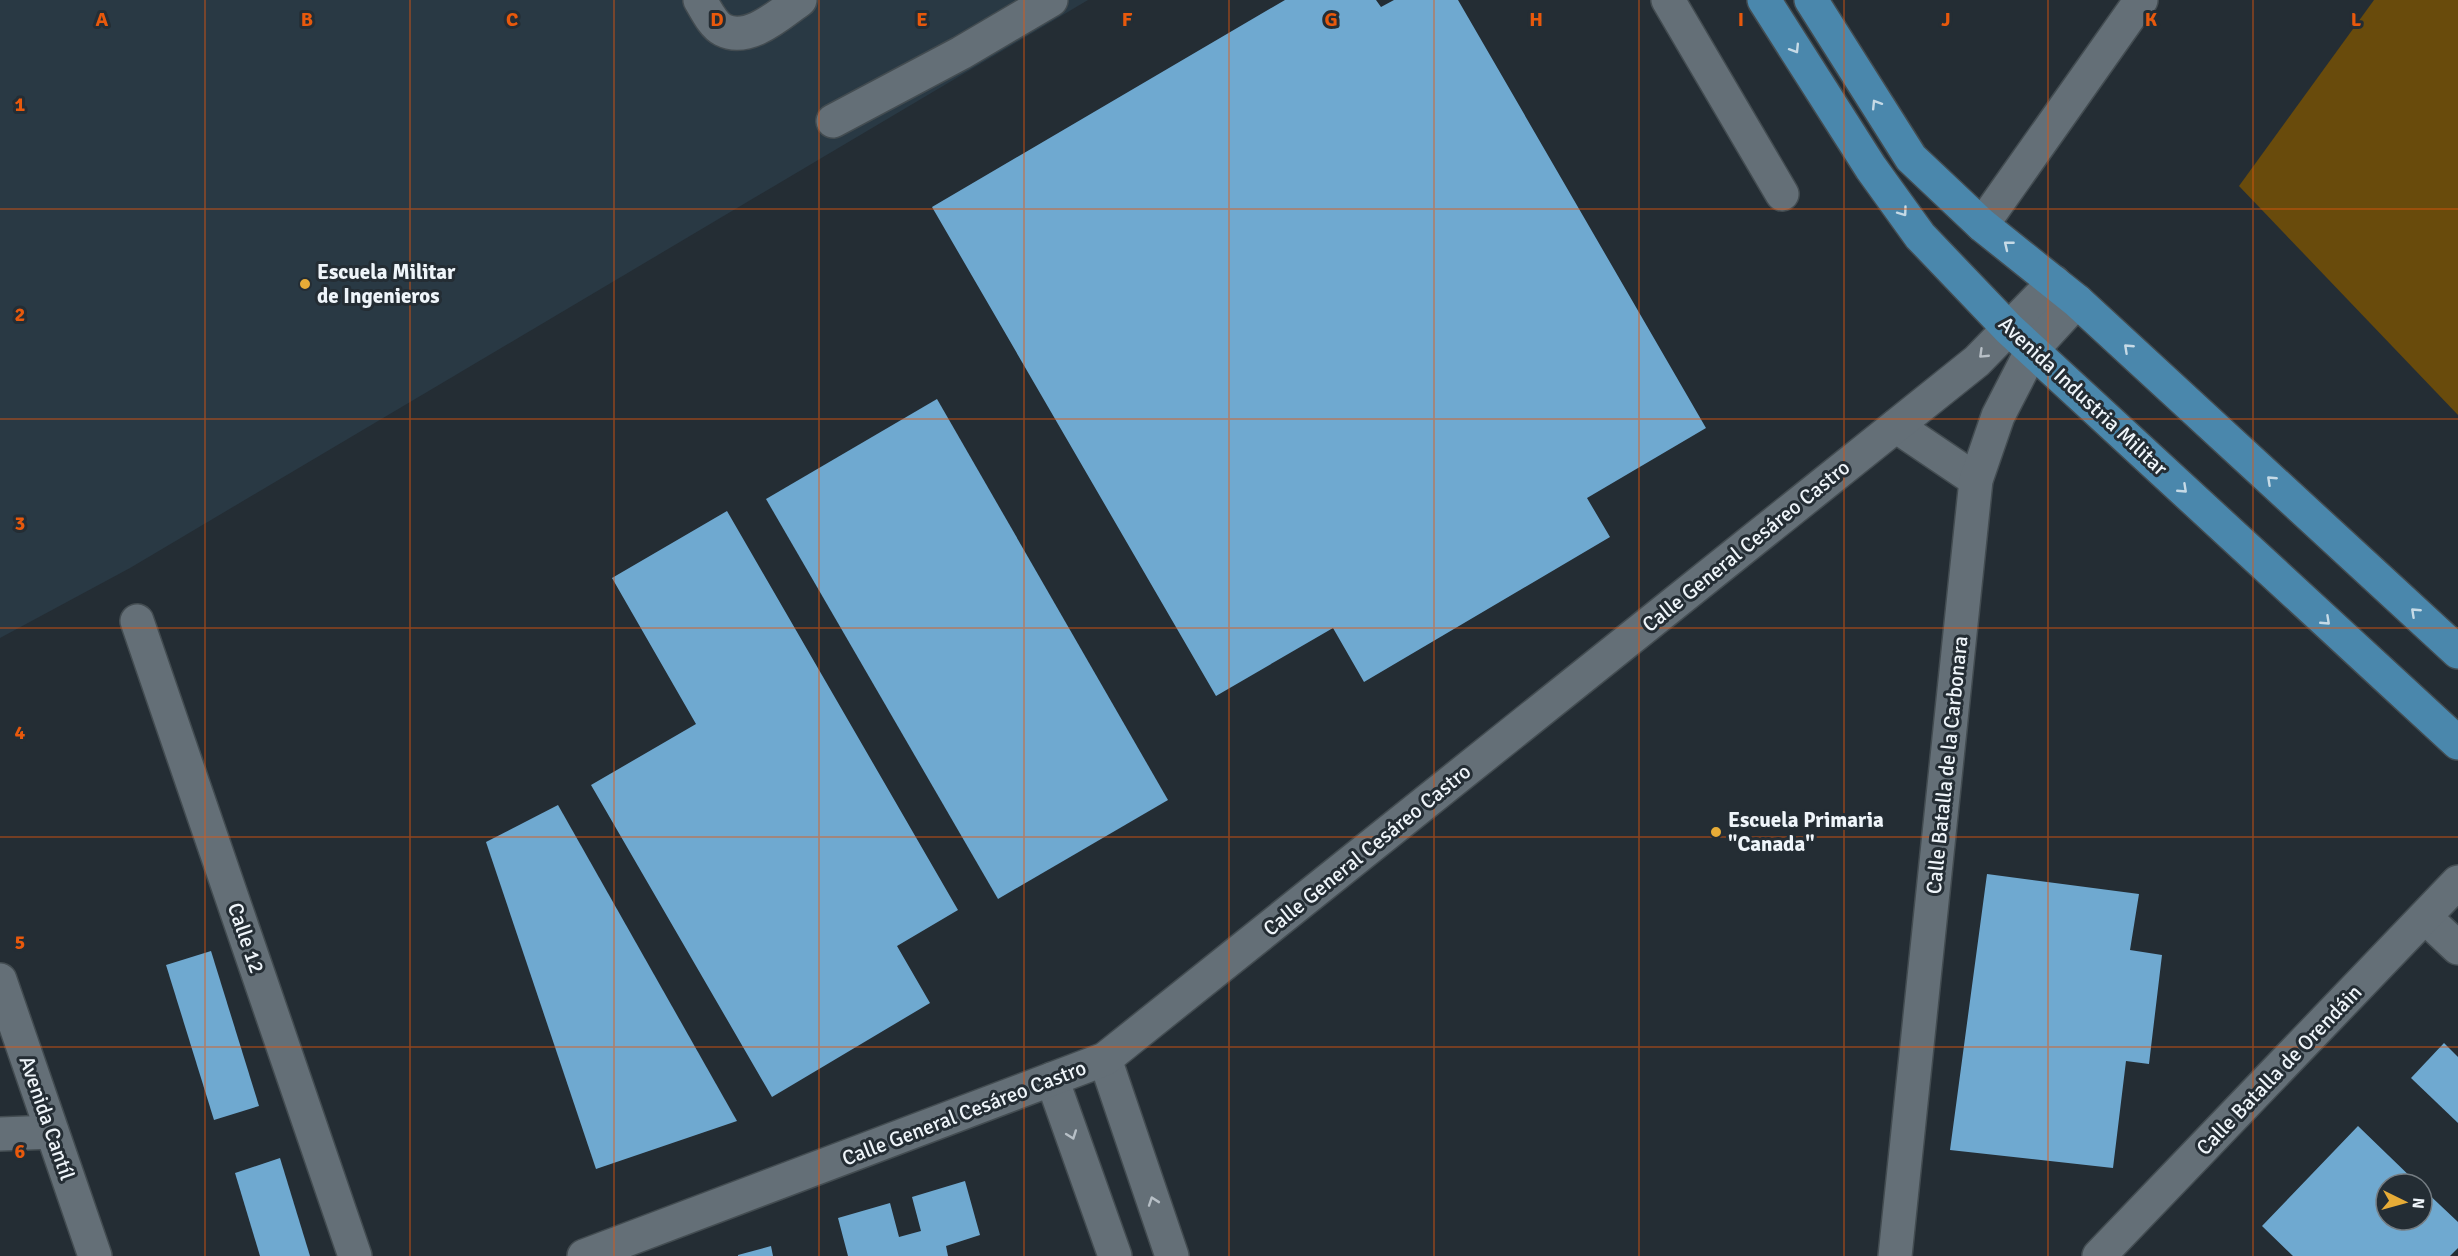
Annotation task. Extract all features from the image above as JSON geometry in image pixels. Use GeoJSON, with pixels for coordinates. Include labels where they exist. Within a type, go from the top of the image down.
{"type":"FeatureCollection","features":[{"type":"Feature","properties":{"kind":"main road","name":"Avenida Industria Militar"},"geometry":{"type":"LineString","coordinates":[[1764,0],[1871,168],[1920,236],[2020,339],[2458,743]]}},
{"type":"Feature","properties":{"kind":"main road"},"geometry":{"type":"LineString","coordinates":[[1811,0],[1911,158],[1982,225],[2065,292],[2458,652]]}},
{"type":"Feature","properties":{"kind":"street"},"geometry":{"type":"LineString","coordinates":[[700,0],[722,30],[736,33],[752,31],[766,24],[800,0]]}},
{"type":"Feature","properties":{"kind":"street"},"geometry":{"type":"LineString","coordinates":[[1668,0],[1782,194]]}},
{"type":"Feature","properties":{"kind":"street"},"geometry":{"type":"LineString","coordinates":[[1982,225],[2141,0]]}},
{"type":"Feature","properties":{"kind":"street"},"geometry":{"type":"LineString","coordinates":[[833,121],[961,52],[1046,1]]}},
{"type":"Feature","properties":{"kind":"street","name":"Calle General Cesáreo Castro"},"geometry":{"type":"LineString","coordinates":[[584,1256],[1106,1059],[1977,360],[2020,339],[2065,292]]}},
{"type":"Feature","properties":{"kind":"street","name":"Calle Batalla de la Carbonara"},"geometry":{"type":"LineString","coordinates":[[1895,1256],[1976,480],[1998,416],[2020,339]]}},
{"type":"Feature","properties":{"kind":"street"},"geometry":{"type":"LineString","coordinates":[[1896,426],[1976,480]]}},
{"type":"Feature","properties":{"kind":"street","name":"Calle 12"},"geometry":{"type":"LineString","coordinates":[[137,621],[355,1256]]}},
{"type":"Feature","properties":{"kind":"street","name":"Calle Batalla de Orendáin"},"geometry":{"type":"LineString","coordinates":[[2099,1256],[2426,918],[2458,882]]}},
{"type":"Feature","properties":{"kind":"street"},"geometry":{"type":"LineString","coordinates":[[2426,918],[2458,948]]}},
{"type":"Feature","properties":{"kind":"street","name":"Avenida Cantíl"},"geometry":{"type":"LineString","coordinates":[[0,980],[95,1256]]}},
{"type":"Feature","properties":{"kind":"street"},"geometry":{"type":"LineString","coordinates":[[1106,1059],[1172,1256]]}},
{"type":"Feature","properties":{"kind":"street"},"geometry":{"type":"LineString","coordinates":[[1052,1079],[1115,1256]]}},
{"type":"Feature","properties":{"kind":"street"},"geometry":{"type":"LineString","coordinates":[[0,1134],[52,1132]]}},
{"type":"Feature","properties":{"kind":"shaded area","name":"Escuela Militar de Ingenieros"},"geometry":{"type":"Polygon","coordinates":[[[0,0],[1088,0],[130,568],[0,638],[0,0]]]}},
{"type":"Feature","properties":{"kind":"shaded area"},"geometry":{"type":"Polygon","coordinates":[[[2374,0],[2458,0],[2458,415],[2239,186],[2374,0]]]}},
{"type":"Feature","properties":{"kind":"building"},"geometry":{"type":"Polygon","coordinates":[[[1285,0],[1376,0],[1381,7],[1394,0],[1458,0],[1706,428],[1587,498],[1610,537],[1364,682],[1333,628],[1216,696],[932,207],[1285,0]]]}},
{"type":"Feature","properties":{"kind":"building"},"geometry":{"type":"Polygon","coordinates":[[[937,399],[1168,800],[998,899],[766,499],[937,399]]]}},
{"type":"Feature","properties":{"kind":"building"},"geometry":{"type":"Polygon","coordinates":[[[727,511],[958,910],[897,946],[930,1003],[772,1097],[591,785],[696,724],[612,578],[727,511]]]}},
{"type":"Feature","properties":{"kind":"building"},"geometry":{"type":"Polygon","coordinates":[[[558,805],[737,1121],[596,1169],[486,842],[558,805]]]}},
{"type":"Feature","properties":{"kind":"building"},"geometry":{"type":"Polygon","coordinates":[[[1987,874],[2139,894],[2130,950],[2162,955],[2149,1064],[2126,1061],[2113,1168],[1950,1150],[1987,874]]]}},
{"type":"Feature","properties":{"kind":"building"},"geometry":{"type":"Polygon","coordinates":[[[211,951],[259,1106],[214,1120],[166,965],[211,951]]]}},
{"type":"Feature","properties":{"kind":"building"},"geometry":{"type":"Polygon","coordinates":[[[2444,1043],[2458,1057],[2458,1123],[2411,1078],[2444,1043]]]}},
{"type":"Feature","properties":{"kind":"building"},"geometry":{"type":"Polygon","coordinates":[[[2358,1126],[2406,1172],[2374,1172],[2374,1232],[2434,1232],[2434,1199],[2458,1222],[2458,1248],[2450,1256],[2293,1256],[2262,1226],[2358,1126]]]}},
{"type":"Feature","properties":{"kind":"building"},"geometry":{"type":"Polygon","coordinates":[[[280,1158],[310,1256],[260,1256],[235,1173],[280,1158]]]}},
{"type":"Feature","properties":{"kind":"building"},"geometry":{"type":"Polygon","coordinates":[[[965,1181],[980,1235],[946,1246],[948,1256],[848,1256],[838,1218],[890,1203],[899,1237],[921,1231],[912,1197],[965,1181]]]}},
{"type":"Feature","properties":{"kind":"building"},"geometry":{"type":"Polygon","coordinates":[[[771,1246],[773,1256],[738,1256],[738,1255],[771,1246]]]}},
{"type":"Feature","properties":{"kind":"place","name":"Escuela Militar de Ingenieros"},"geometry":{"type":"Point","coordinates":[305,284]}},
{"type":"Feature","properties":{"kind":"place","name":"Escuela Primaria \"Canada\""},"geometry":{"type":"Point","coordinates":[1716,832]}}]}
